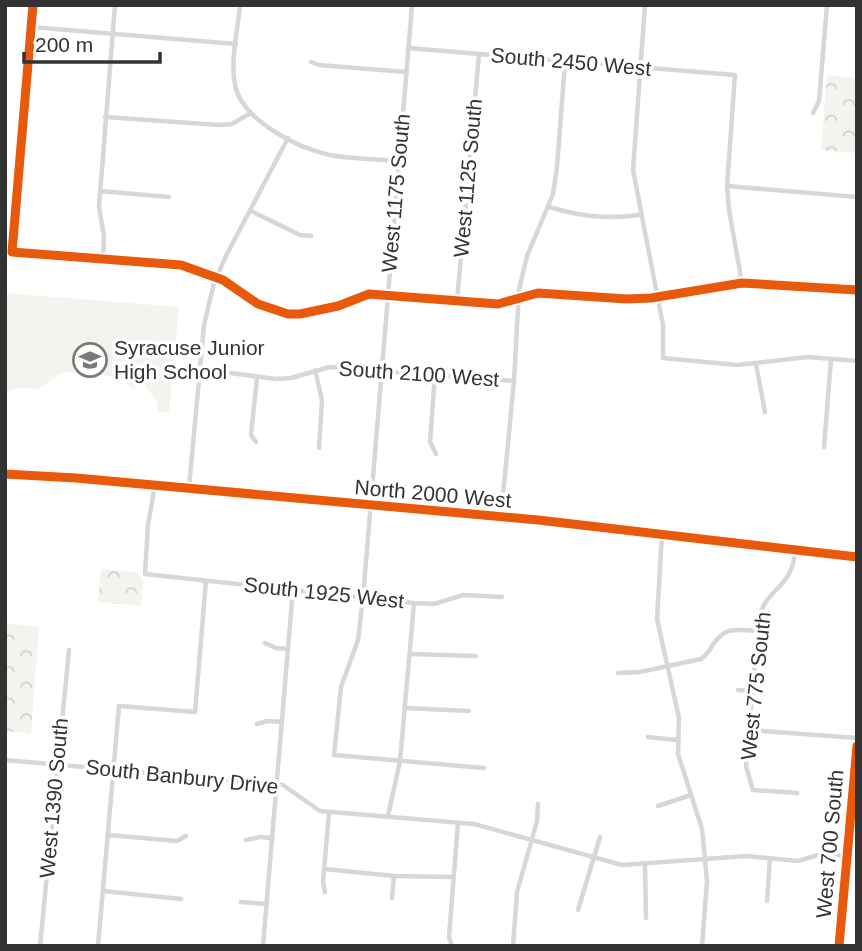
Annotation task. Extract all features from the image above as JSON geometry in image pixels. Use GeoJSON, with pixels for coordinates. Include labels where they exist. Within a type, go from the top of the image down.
{"type":"FeatureCollection","features":[{"type":"Feature","properties":{"kind":"main road","name":"North 2000 West"},"geometry":{"type":"LineString","coordinates":[[5,474],[501,517],[857,557]]}},
{"type":"Feature","properties":{"kind":"street"},"geometry":{"type":"LineString","coordinates":[[33,5],[12,252],[181,265],[217,277],[258,304],[288,314],[338,306],[369,294],[498,304],[538,293],[628,299],[658,297],[742,283],[857,290]]}},
{"type":"Feature","properties":{"kind":"street"},"geometry":{"type":"LineString","coordinates":[[103,260],[104,236],[99,206],[115,5]]}},
{"type":"Feature","properties":{"kind":"street"},"geometry":{"type":"LineString","coordinates":[[240,5],[235,85],[240,101],[249,114],[288,138],[331,155],[399,161]]}},
{"type":"Feature","properties":{"kind":"street","name":"West 1175 South"},"geometry":{"type":"LineString","coordinates":[[400,761],[334,755],[341,687],[358,640],[363,598],[412,5]]}},
{"type":"Feature","properties":{"kind":"street"},"geometry":{"type":"LineString","coordinates":[[645,5],[633,170],[663,325],[663,358],[737,365],[786,358],[857,361]]}},
{"type":"Feature","properties":{"kind":"street"},"geometry":{"type":"LineString","coordinates":[[813,113],[819,102],[827,5]]}},
{"type":"Feature","properties":{"kind":"street"},"geometry":{"type":"LineString","coordinates":[[32,27],[236,44]]}},
{"type":"Feature","properties":{"kind":"street","name":"South 2450 West"},"geometry":{"type":"LineString","coordinates":[[408,48],[735,75],[727,186]]}},
{"type":"Feature","properties":{"kind":"street","name":"West 1125 South"},"geometry":{"type":"LineString","coordinates":[[457,301],[479,54]]}},
{"type":"Feature","properties":{"kind":"street"},"geometry":{"type":"LineString","coordinates":[[311,62],[406,72]]}},
{"type":"Feature","properties":{"kind":"street"},"geometry":{"type":"LineString","coordinates":[[501,517],[519,298],[527,256],[549,206],[557,167],[565,62]]}},
{"type":"Feature","properties":{"kind":"street"},"geometry":{"type":"LineString","coordinates":[[105,117],[219,125],[232,124],[249,114]]}},
{"type":"Feature","properties":{"kind":"street"},"geometry":{"type":"LineString","coordinates":[[189,488],[204,325],[217,277],[288,138]]}},
{"type":"Feature","properties":{"kind":"street"},"geometry":{"type":"LineString","coordinates":[[742,283],[727,186],[857,197]]}},
{"type":"Feature","properties":{"kind":"street"},"geometry":{"type":"LineString","coordinates":[[100,191],[169,197]]}},
{"type":"Feature","properties":{"kind":"street"},"geometry":{"type":"LineString","coordinates":[[549,206],[590,218],[612,219],[640,215]]}},
{"type":"Feature","properties":{"kind":"street"},"geometry":{"type":"LineString","coordinates":[[251,211],[300,235],[311,236]]}},
{"type":"Feature","properties":{"kind":"street"},"geometry":{"type":"LineString","coordinates":[[824,447],[831,359]]}},
{"type":"Feature","properties":{"kind":"street"},"geometry":{"type":"LineString","coordinates":[[756,364],[765,412]]}},
{"type":"Feature","properties":{"kind":"street","name":"South 2100 West"},"geometry":{"type":"LineString","coordinates":[[200,369],[257,378],[290,378],[330,367],[514,381]]}},
{"type":"Feature","properties":{"kind":"street"},"geometry":{"type":"LineString","coordinates":[[315,370],[322,400],[319,448]]}},
{"type":"Feature","properties":{"kind":"street"},"geometry":{"type":"LineString","coordinates":[[435,374],[430,442],[436,454]]}},
{"type":"Feature","properties":{"kind":"street"},"geometry":{"type":"LineString","coordinates":[[256,442],[251,435],[257,378]]}},
{"type":"Feature","properties":{"kind":"street","name":"South 1925 West"},"geometry":{"type":"LineString","coordinates":[[155,485],[148,525],[145,574],[414,603],[434,604],[463,595],[502,597]]}},
{"type":"Feature","properties":{"kind":"street"},"geometry":{"type":"LineString","coordinates":[[662,534],[656,609],[679,718],[678,754],[702,829],[707,881],[702,946]]}},
{"type":"Feature","properties":{"kind":"street","name":"West 775 South"},"geometry":{"type":"LineString","coordinates":[[795,550],[788,578],[762,607],[746,766],[753,790],[797,793]]}},
{"type":"Feature","properties":{"kind":"street"},"geometry":{"type":"LineString","coordinates":[[98,946],[111,769],[119,706],[195,712],[206,581]]}},
{"type":"Feature","properties":{"kind":"street"},"geometry":{"type":"LineString","coordinates":[[264,945],[293,589]]}},
{"type":"Feature","properties":{"kind":"street"},"geometry":{"type":"LineString","coordinates":[[388,816],[400,761],[414,603]]}},
{"type":"Feature","properties":{"kind":"street"},"geometry":{"type":"LineString","coordinates":[[618,673],[640,672],[704,657],[727,630],[758,631]]}},
{"type":"Feature","properties":{"kind":"street"},"geometry":{"type":"LineString","coordinates":[[265,643],[288,649]]}},
{"type":"Feature","properties":{"kind":"street","name":"West 1390 South"},"geometry":{"type":"LineString","coordinates":[[40,946],[69,650]]}},
{"type":"Feature","properties":{"kind":"street"},"geometry":{"type":"LineString","coordinates":[[410,654],[476,656]]}},
{"type":"Feature","properties":{"kind":"street"},"geometry":{"type":"LineString","coordinates":[[737,690],[753,691]]}},
{"type":"Feature","properties":{"kind":"street"},"geometry":{"type":"LineString","coordinates":[[406,708],[469,711]]}},
{"type":"Feature","properties":{"kind":"street"},"geometry":{"type":"LineString","coordinates":[[257,724],[267,721],[282,722]]}},
{"type":"Feature","properties":{"kind":"street"},"geometry":{"type":"LineString","coordinates":[[749,730],[857,738]]}},
{"type":"Feature","properties":{"kind":"street"},"geometry":{"type":"LineString","coordinates":[[648,737],[677,740]]}},
{"type":"Feature","properties":{"kind":"street","name":"West 700 South"},"geometry":{"type":"LineString","coordinates":[[839,946],[857,746]]}},
{"type":"Feature","properties":{"kind":"street","name":"South Banbury Drive"},"geometry":{"type":"LineString","coordinates":[[5,760],[276,784],[291,789],[312,807],[329,813],[474,824],[622,865],[746,856],[798,861],[818,855],[847,856]]}},
{"type":"Feature","properties":{"kind":"street"},"geometry":{"type":"LineString","coordinates":[[400,761],[484,768]]}},
{"type":"Feature","properties":{"kind":"street"},"geometry":{"type":"LineString","coordinates":[[658,806],[691,795]]}},
{"type":"Feature","properties":{"kind":"street"},"geometry":{"type":"LineString","coordinates":[[513,946],[517,892],[537,821],[538,804]]}},
{"type":"Feature","properties":{"kind":"street"},"geometry":{"type":"LineString","coordinates":[[325,892],[324,869],[329,813]]}},
{"type":"Feature","properties":{"kind":"street"},"geometry":{"type":"LineString","coordinates":[[452,946],[449,937],[457,823]]}},
{"type":"Feature","properties":{"kind":"street"},"geometry":{"type":"LineString","coordinates":[[108,835],[177,841],[186,836]]}},
{"type":"Feature","properties":{"kind":"street"},"geometry":{"type":"LineString","coordinates":[[579,910],[600,837]]}},
{"type":"Feature","properties":{"kind":"street"},"geometry":{"type":"LineString","coordinates":[[246,840],[272,838]]}},
{"type":"Feature","properties":{"kind":"street"},"geometry":{"type":"LineString","coordinates":[[767,901],[770,858]]}},
{"type":"Feature","properties":{"kind":"street"},"geometry":{"type":"LineString","coordinates":[[645,865],[646,918]]}},
{"type":"Feature","properties":{"kind":"street"},"geometry":{"type":"LineString","coordinates":[[324,869],[394,876],[452,877]]}},
{"type":"Feature","properties":{"kind":"street"},"geometry":{"type":"LineString","coordinates":[[392,898],[394,876]]}},
{"type":"Feature","properties":{"kind":"street"},"geometry":{"type":"LineString","coordinates":[[103,891],[181,899]]}},
{"type":"Feature","properties":{"kind":"street"},"geometry":{"type":"LineString","coordinates":[[241,902],[267,904]]}},
{"type":"Feature","properties":{"kind":"green space"},"geometry":{"type":"Polygon","coordinates":[[[827,75],[857,78],[857,153],[821,150],[827,75]]]}},
{"type":"Feature","properties":{"kind":"green space"},"geometry":{"type":"Polygon","coordinates":[[[5,293],[179,307],[169,413],[159,412],[156,400],[142,382],[133,390],[119,377],[63,372],[38,389],[16,388],[5,393],[5,293]]]}},
{"type":"Feature","properties":{"kind":"green space"},"geometry":{"type":"Polygon","coordinates":[[[101,569],[137,572],[143,581],[141,606],[98,602],[101,569]]]}},
{"type":"Feature","properties":{"kind":"green space"},"geometry":{"type":"Polygon","coordinates":[[[5,623],[39,627],[31,733],[5,731],[5,623]]]}},
{"type":"Feature","properties":{"kind":"cycle path"},"geometry":{"type":"LineString","coordinates":[[33,5],[12,252],[181,265],[223,280],[258,304],[288,314],[338,306],[369,294],[498,304],[538,293],[651,298],[742,283],[857,290]]}},
{"type":"Feature","properties":{"kind":"cycle path"},"geometry":{"type":"LineString","coordinates":[[5,474],[76,478],[538,520],[857,557]]}},
{"type":"Feature","properties":{"kind":"cycle path"},"geometry":{"type":"LineString","coordinates":[[839,946],[857,746]]}},
{"type":"Feature","properties":{"kind":"place","name":"Syracuse Junior High School"},"geometry":{"type":"Point","coordinates":[90,360]}}]}
